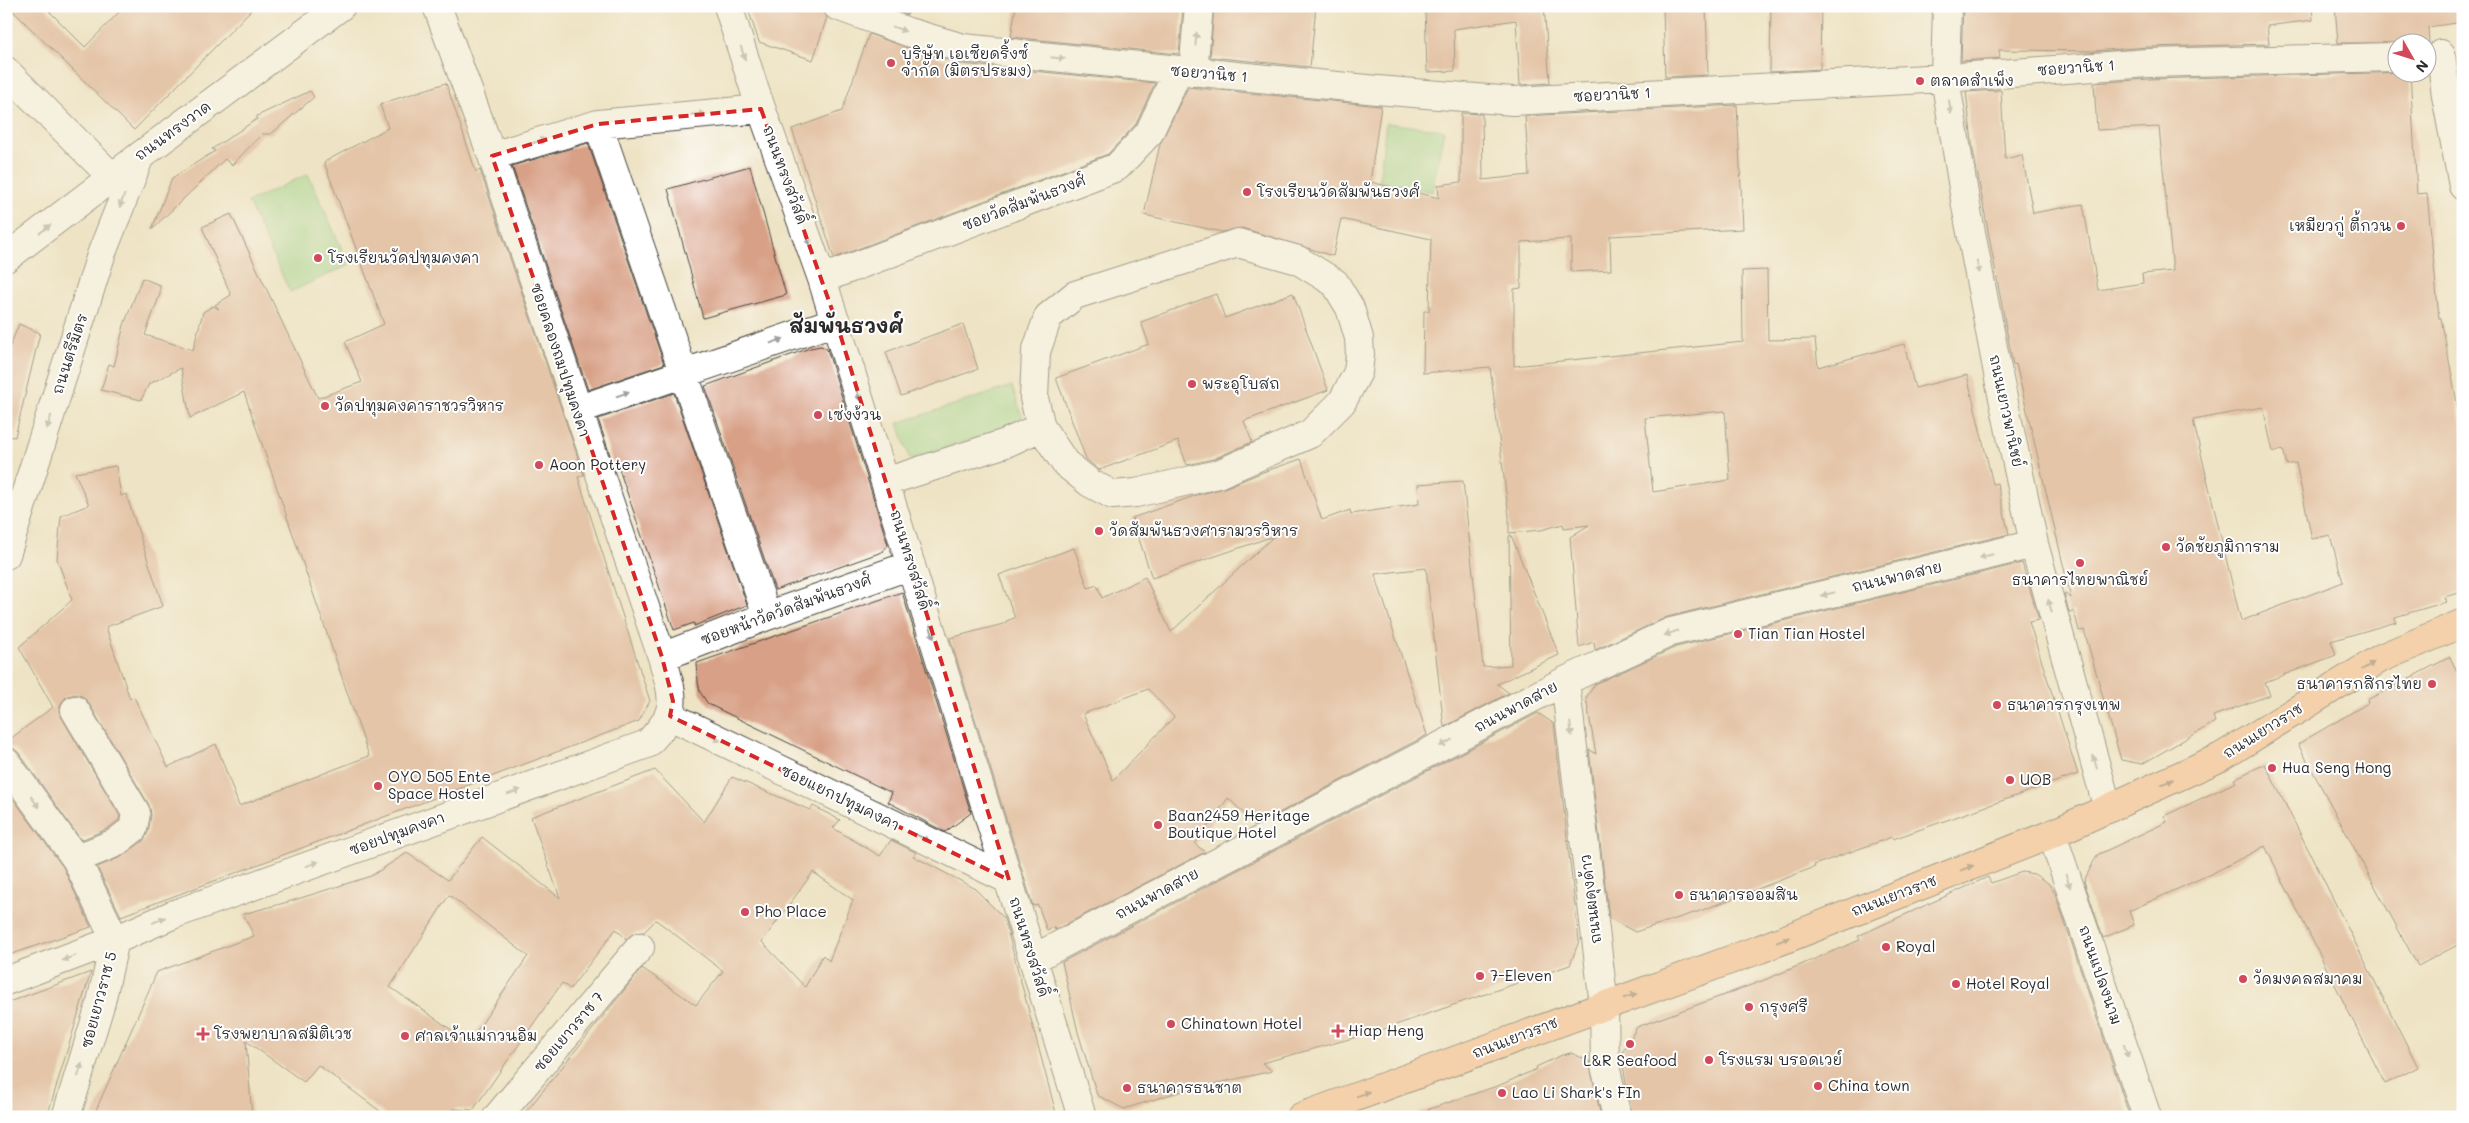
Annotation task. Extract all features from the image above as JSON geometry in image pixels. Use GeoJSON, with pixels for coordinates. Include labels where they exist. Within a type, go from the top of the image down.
{"type":"FeatureCollection","features":[{"type":"Feature","properties":{"kind":"main road","name":"ถนนเยาวราช"},"geometry":{"type":"LineString","coordinates":[[1301,1117],[1760,949],[2052,834],[2221,757],[2381,658],[2463,623]]}},
{"type":"Feature","properties":{"kind":"street","name":"ถนนทรงวาด"},"geometry":{"type":"LineString","coordinates":[[6,258],[341,6]]}},
{"type":"Feature","properties":{"kind":"street","name":"ซอยคลองถมปทุมคงคา"},"geometry":{"type":"LineString","coordinates":[[437,6],[492,156],[662,657],[673,702],[670,716]]}},
{"type":"Feature","properties":{"kind":"street","name":"ถนนทรงสวัสดิ์"},"geometry":{"type":"LineString","coordinates":[[728,6],[761,109],[836,321],[1082,1117]]}},
{"type":"Feature","properties":{"kind":"street","name":"ซอยวานิช 1"},"geometry":{"type":"LineString","coordinates":[[837,6],[908,32],[963,48],[1377,90],[1513,101],[1945,78],[2148,63],[2386,57]]}},
{"type":"Feature","properties":{"kind":"street"},"geometry":{"type":"LineString","coordinates":[[1186,71],[1199,6]]}},
{"type":"Feature","properties":{"kind":"street","name":"ถนนเยาวพานิชย์"},"geometry":{"type":"LineString","coordinates":[[1948,6],[1945,78],[1966,206],[2033,487],[2034,544],[2108,809]]}},
{"type":"Feature","properties":{"kind":"street"},"geometry":{"type":"LineString","coordinates":[[2444,53],[2446,96],[2463,186]]}},
{"type":"Feature","properties":{"kind":"street"},"geometry":{"type":"LineString","coordinates":[[6,71],[112,177]]}},
{"type":"Feature","properties":{"kind":"street","name":"ซอยวัดสัมพันธวงศ์"},"geometry":{"type":"LineString","coordinates":[[822,279],[1117,168],[1149,133],[1186,71]]}},
{"type":"Feature","properties":{"kind":"street"},"geometry":{"type":"LineString","coordinates":[[492,156],[598,124],[761,109]]}},
{"type":"Feature","properties":{"kind":"street"},"geometry":{"type":"LineString","coordinates":[[598,124],[767,616]]}},
{"type":"Feature","properties":{"kind":"street","name":"ถนนตรีมิตร"},"geometry":{"type":"LineString","coordinates":[[6,555],[102,255],[140,156]]}},
{"type":"Feature","properties":{"kind":"street"},"geometry":{"type":"LineString","coordinates":[[1238,243],[1298,260],[1336,283],[1350,308],[1359,338],[1360,355],[1358,372],[1342,402],[1310,434],[1218,474],[1153,490],[1113,495],[1090,483],[1065,463],[1041,427],[1034,398],[1036,352],[1048,317],[1075,295],[1238,243]]}},
{"type":"Feature","properties":{"kind":"street"},"geometry":{"type":"LineString","coordinates":[[577,410],[836,321]]}},
{"type":"Feature","properties":{"kind":"street"},"geometry":{"type":"LineString","coordinates":[[885,482],[1006,443],[1041,427]]}},
{"type":"Feature","properties":{"kind":"street","name":"ถนนพาดสาย"},"geometry":{"type":"LineString","coordinates":[[1033,959],[1565,681],[1671,632],[2034,544]]}},
{"type":"Feature","properties":{"kind":"street","name":"ซอยหน้าวัดวัดสัมพันธวงศ์"},"geometry":{"type":"LineString","coordinates":[[662,657],[767,616],[911,565]]}},
{"type":"Feature","properties":{"kind":"street","name":"ถนนผดุงด้าว"},"geometry":{"type":"LineString","coordinates":[[1565,681],[1604,1005],[1605,1066],[1617,1117]]}},
{"type":"Feature","properties":{"kind":"street"},"geometry":{"type":"LineString","coordinates":[[75,710],[136,813],[133,829],[114,844],[76,859]]}},
{"type":"Feature","properties":{"kind":"street","name":"ซอยแยกปทุมคงคา"},"geometry":{"type":"LineString","coordinates":[[670,716],[1009,880]]}},
{"type":"Feature","properties":{"kind":"street","name":"ซอยปทุมคงคา"},"geometry":{"type":"LineString","coordinates":[[6,982],[115,940],[172,915],[648,744],[670,716]]}},
{"type":"Feature","properties":{"kind":"street","name":"ซอยเยาวราช 5"},"geometry":{"type":"LineString","coordinates":[[6,762],[76,859],[115,940],[101,1002],[66,1117]]}},
{"type":"Feature","properties":{"kind":"street","name":"ถนนแปลงนาม"},"geometry":{"type":"LineString","coordinates":[[2052,834],[2147,1117]]}},
{"type":"Feature","properties":{"kind":"street","name":"ซอยเยาวราช 7"},"geometry":{"type":"LineString","coordinates":[[498,1117],[640,947]]}},
{"type":"Feature","properties":{"kind":"highlighted area"},"geometry":{"type":"Polygon","coordinates":[[[761,109],[836,321],[1009,880],[670,716],[673,701],[662,657],[492,156],[598,124],[761,109]]]}},
{"type":"Feature","properties":{"kind":"green space"},"geometry":{"type":"Polygon","coordinates":[[[1386,123],[1444,130],[1432,192],[1379,181],[1386,123]]]}},
{"type":"Feature","properties":{"kind":"green space"},"geometry":{"type":"Polygon","coordinates":[[[308,174],[349,265],[290,292],[248,202],[308,174]]]}},
{"type":"Feature","properties":{"kind":"green space"},"geometry":{"type":"Polygon","coordinates":[[[1012,386],[1024,422],[910,460],[898,423],[1012,386]]]}},
{"type":"Feature","properties":{"kind":"building"},"geometry":{"type":"Polygon","coordinates":[[[8,6],[44,6],[85,47],[125,6],[255,6],[134,130],[8,6]]]}},
{"type":"Feature","properties":{"kind":"building"},"geometry":{"type":"Polygon","coordinates":[[[747,6],[822,6],[827,17],[813,60],[759,42],[747,6]]]}},
{"type":"Feature","properties":{"kind":"building"},"geometry":{"type":"Polygon","coordinates":[[[883,6],[910,6],[907,15],[883,6]]]}},
{"type":"Feature","properties":{"kind":"building"},"geometry":{"type":"Polygon","coordinates":[[[1016,6],[1183,6],[1179,54],[1011,37],[1016,6]]]}},
{"type":"Feature","properties":{"kind":"building"},"geometry":{"type":"Polygon","coordinates":[[[1214,6],[1316,6],[1310,67],[1210,57],[1214,6]]]}},
{"type":"Feature","properties":{"kind":"building"},"geometry":{"type":"Polygon","coordinates":[[[1425,6],[1544,6],[1550,83],[1520,85],[1516,20],[1454,29],[1455,71],[1427,72],[1425,6]]]}},
{"type":"Feature","properties":{"kind":"building"},"geometry":{"type":"Polygon","coordinates":[[[1663,6],[1706,6],[1708,75],[1665,77],[1663,6]]]}},
{"type":"Feature","properties":{"kind":"building"},"geometry":{"type":"Polygon","coordinates":[[[1771,6],[1821,6],[1820,69],[1770,72],[1771,6]]]}},
{"type":"Feature","properties":{"kind":"building"},"geometry":{"type":"Polygon","coordinates":[[[1963,6],[2312,6],[2313,20],[2267,26],[2269,44],[2148,47],[2093,51],[1999,50],[2000,58],[1961,61],[1963,6]]]}},
{"type":"Feature","properties":{"kind":"building"},"geometry":{"type":"Polygon","coordinates":[[[2335,6],[2463,6],[2463,22],[2428,27],[2428,32],[2386,32],[2386,43],[2338,43],[2335,6]]]}},
{"type":"Feature","properties":{"kind":"building"},"geometry":{"type":"Polygon","coordinates":[[[869,34],[911,49],[910,53],[931,55],[961,64],[1155,83],[1136,124],[1108,154],[834,258],[792,129],[842,111],[869,34]]]}},
{"type":"Feature","properties":{"kind":"building"},"geometry":{"type":"Polygon","coordinates":[[[2386,73],[2386,82],[2411,82],[2417,194],[2427,193],[2439,318],[2441,318],[2463,435],[2463,592],[2444,597],[2446,602],[2395,617],[2396,622],[2331,641],[2336,655],[2265,682],[2270,695],[2213,716],[2215,722],[2142,764],[2121,760],[2084,630],[2079,631],[2074,611],[2069,612],[2064,593],[2071,598],[2016,364],[2013,365],[1973,150],[1966,92],[2001,90],[2005,159],[2022,155],[2033,213],[2083,204],[2098,290],[2143,283],[2142,274],[2173,271],[2159,127],[2097,130],[2094,83],[2149,79],[2386,73]],[[2263,407],[2193,420],[2241,621],[2343,582],[2330,535],[2312,539],[2296,463],[2287,465],[2283,449],[2273,452],[2263,407]]]}},
{"type":"Feature","properties":{"kind":"building"},"geometry":{"type":"Polygon","coordinates":[[[446,83],[476,172],[480,170],[584,475],[578,477],[650,701],[639,721],[121,916],[97,867],[121,857],[143,841],[148,832],[151,815],[149,805],[88,702],[82,696],[75,694],[67,696],[61,703],[59,711],[120,816],[119,820],[107,829],[81,840],[19,753],[13,748],[6,747],[6,742],[53,707],[19,647],[72,600],[57,559],[61,516],[89,505],[75,473],[116,466],[121,496],[126,494],[163,606],[106,627],[130,699],[134,697],[168,767],[216,744],[239,806],[369,756],[244,392],[190,418],[181,368],[149,384],[141,400],[101,390],[109,364],[114,366],[124,325],[142,278],[160,285],[160,294],[145,335],[193,350],[203,312],[213,306],[219,309],[215,305],[231,295],[202,227],[231,214],[318,398],[362,382],[345,342],[384,324],[324,162],[388,128],[380,104],[446,83]]]}},
{"type":"Feature","properties":{"kind":"building"},"geometry":{"type":"Polygon","coordinates":[[[1188,87],[1381,106],[1370,182],[1439,198],[1438,185],[1461,182],[1461,113],[1482,114],[1483,180],[1529,175],[1525,116],[1737,105],[1743,229],[1610,236],[1611,270],[1571,272],[1571,239],[1521,242],[1521,288],[1514,289],[1514,366],[1743,342],[1742,271],[1767,270],[1768,340],[1815,339],[1818,367],[1904,344],[1915,388],[1967,375],[1993,484],[1997,483],[2009,534],[1667,617],[1595,650],[1594,642],[1579,647],[1570,537],[1589,525],[1564,528],[1563,524],[1541,530],[1509,533],[1509,517],[1490,367],[1423,373],[1424,311],[1429,311],[1431,239],[1341,219],[1333,256],[1242,228],[1222,232],[1144,215],[1160,144],[1188,87]],[[1725,411],[1645,418],[1653,492],[1730,480],[1725,411]]]}},
{"type":"Feature","properties":{"kind":"building"},"geometry":{"type":"Polygon","coordinates":[[[310,91],[314,97],[271,134],[262,134],[232,165],[225,159],[152,229],[172,178],[215,151],[212,149],[257,119],[257,116],[310,91]]]}},
{"type":"Feature","properties":{"kind":"building"},"geometry":{"type":"Polygon","coordinates":[[[588,143],[664,364],[588,390],[512,166],[588,143]]]}},
{"type":"Feature","properties":{"kind":"building"},"geometry":{"type":"Polygon","coordinates":[[[750,166],[786,295],[703,318],[668,189],[750,166]]]}},
{"type":"Feature","properties":{"kind":"building","name":"พระอุโบสถ"},"geometry":{"type":"Polygon","coordinates":[[[1293,293],[1328,390],[1244,421],[1252,442],[1213,459],[1187,465],[1178,441],[1099,470],[1086,459],[1056,378],[1149,344],[1141,322],[1216,294],[1225,318],[1293,293]]]}},
{"type":"Feature","properties":{"kind":"building"},"geometry":{"type":"Polygon","coordinates":[[[19,324],[40,333],[15,437],[6,436],[6,356],[19,324]]]}},
{"type":"Feature","properties":{"kind":"building"},"geometry":{"type":"Polygon","coordinates":[[[963,324],[978,369],[901,396],[886,352],[963,324]]]}},
{"type":"Feature","properties":{"kind":"building"},"geometry":{"type":"Polygon","coordinates":[[[821,346],[827,349],[888,545],[882,552],[775,590],[705,386],[810,348],[821,346]]]}},
{"type":"Feature","properties":{"kind":"building"},"geometry":{"type":"Polygon","coordinates":[[[674,393],[747,605],[694,626],[694,623],[674,630],[617,463],[613,464],[598,419],[674,393]]]}},
{"type":"Feature","properties":{"kind":"building"},"geometry":{"type":"Polygon","coordinates":[[[1301,459],[1322,520],[1350,510],[1351,514],[1419,504],[1418,484],[1463,481],[1483,667],[1511,665],[1509,536],[1511,535],[1559,655],[1497,684],[1509,693],[1444,727],[1426,568],[1375,574],[1427,735],[1256,825],[1228,798],[1195,844],[1205,852],[1055,930],[1054,927],[1047,931],[1038,905],[1033,906],[950,638],[1007,623],[1006,621],[1015,618],[999,575],[1074,548],[1088,588],[1097,585],[1102,598],[1145,577],[1171,632],[1274,536],[1152,578],[1132,518],[1197,495],[1224,488],[1301,459]],[[1148,689],[1083,714],[1113,780],[1174,717],[1148,689]]]}},
{"type":"Feature","properties":{"kind":"building"},"geometry":{"type":"Polygon","coordinates":[[[2022,563],[2039,620],[2029,622],[2078,774],[1893,839],[1892,837],[1814,865],[1815,867],[1700,911],[1635,932],[1609,918],[1589,749],[1596,754],[1586,698],[1595,684],[1676,647],[2022,563]]]}},
{"type":"Feature","properties":{"kind":"building"},"geometry":{"type":"Polygon","coordinates":[[[902,592],[971,813],[945,832],[888,802],[892,793],[708,704],[700,692],[698,682],[697,663],[902,592]]]}},
{"type":"Feature","properties":{"kind":"building"},"geometry":{"type":"Polygon","coordinates":[[[2450,657],[2463,684],[2463,942],[2418,966],[2298,744],[2368,703],[2367,700],[2450,657]]]}},
{"type":"Feature","properties":{"kind":"building"},"geometry":{"type":"Polygon","coordinates":[[[1538,713],[1554,724],[1579,941],[1570,965],[1375,1032],[1262,1063],[1272,1071],[1178,1092],[1124,1109],[1097,1095],[1078,1032],[1062,962],[1538,713]]]}},
{"type":"Feature","properties":{"kind":"building"},"geometry":{"type":"Polygon","coordinates":[[[2265,764],[2418,1067],[2385,1084],[2265,846],[2215,872],[2129,911],[2134,925],[2103,938],[2084,881],[2097,855],[2167,822],[2164,816],[2236,782],[2234,779],[2265,764]]]}},
{"type":"Feature","properties":{"kind":"building"},"geometry":{"type":"Polygon","coordinates":[[[655,770],[704,822],[732,777],[810,810],[813,806],[840,820],[833,828],[880,856],[891,840],[917,853],[913,856],[974,888],[1004,918],[1057,1117],[591,1117],[525,1113],[642,968],[696,1005],[723,971],[656,920],[644,932],[634,933],[626,939],[616,929],[570,989],[562,983],[473,1110],[453,1109],[464,1117],[388,1117],[318,1065],[304,1082],[246,1041],[252,1117],[93,1117],[157,972],[254,936],[243,914],[371,876],[407,853],[448,880],[482,837],[560,898],[531,817],[655,770]],[[813,872],[762,942],[805,987],[823,955],[829,961],[853,900],[813,872]],[[449,895],[390,987],[469,1042],[528,956],[449,895]]]}},
{"type":"Feature","properties":{"kind":"building"},"geometry":{"type":"Polygon","coordinates":[[[6,789],[63,867],[91,927],[6,956],[6,789]]]}},
{"type":"Feature","properties":{"kind":"building"},"geometry":{"type":"Polygon","coordinates":[[[2022,872],[2034,874],[2048,883],[2055,893],[2130,1117],[1632,1117],[1621,1055],[1637,1027],[1762,981],[1860,940],[1858,936],[1988,877],[1991,883],[2022,872]]]}},
{"type":"Feature","properties":{"kind":"building"},"geometry":{"type":"Polygon","coordinates":[[[91,972],[47,1117],[6,1117],[6,1003],[91,972]]]}},
{"type":"Feature","properties":{"kind":"building"},"geometry":{"type":"Polygon","coordinates":[[[1571,1053],[1589,1061],[1601,1117],[1419,1117],[1418,1113],[1500,1085],[1537,1069],[1536,1067],[1562,1055],[1571,1053]]]}},
{"type":"Feature","properties":{"kind":"place","name":"บริษัท เอเซียดริ้งซ์ จำกัด (มิตรประมง)"},"geometry":{"type":"Point","coordinates":[891,63]}},
{"type":"Feature","properties":{"kind":"place","name":"ตลาดสำเพ็ง"},"geometry":{"type":"Point","coordinates":[1920,81]}},
{"type":"Feature","properties":{"kind":"place","name":"โรงเรียนวัดสัมพันธวงศ์"},"geometry":{"type":"Point","coordinates":[1247,192]}},
{"type":"Feature","properties":{"kind":"place","name":"เหมียวกู่ ตี้กวน"},"geometry":{"type":"Point","coordinates":[2401,226]}},
{"type":"Feature","properties":{"kind":"place","name":"โรงเรียนวัดปทุมคงคา"},"geometry":{"type":"Point","coordinates":[318,258]}},
{"type":"Feature","properties":{"kind":"place","name":"พระอุโบสถ"},"geometry":{"type":"Point","coordinates":[1192,384]}},
{"type":"Feature","properties":{"kind":"place","name":"วัดปทุมคงคาราชวรวิหาร"},"geometry":{"type":"Point","coordinates":[325,406]}},
{"type":"Feature","properties":{"kind":"place","name":"เซ่งง้วน"},"geometry":{"type":"Point","coordinates":[818,415]}},
{"type":"Feature","properties":{"kind":"place","name":"Aoon Pottery"},"geometry":{"type":"Point","coordinates":[539,465]}},
{"type":"Feature","properties":{"kind":"place","name":"วัดสัมพันธวงศารามวรวิหาร"},"geometry":{"type":"Point","coordinates":[1099,531]}},
{"type":"Feature","properties":{"kind":"place","name":"วัดชัยภูมิการาม"},"geometry":{"type":"Point","coordinates":[2166,547]}},
{"type":"Feature","properties":{"kind":"place","name":"ธนาคารไทยพาณิชย์"},"geometry":{"type":"Point","coordinates":[2080,563]}},
{"type":"Feature","properties":{"kind":"place","name":"Tian Tian Hostel"},"geometry":{"type":"Point","coordinates":[1738,634]}},
{"type":"Feature","properties":{"kind":"place","name":"ธนาคารกสิกรไทย"},"geometry":{"type":"Point","coordinates":[2432,684]}},
{"type":"Feature","properties":{"kind":"place","name":"ธนาคารกรุงเทพ"},"geometry":{"type":"Point","coordinates":[1997,705]}},
{"type":"Feature","properties":{"kind":"place","name":"Hua Seng Hong"},"geometry":{"type":"Point","coordinates":[2272,768]}},
{"type":"Feature","properties":{"kind":"place","name":"UOB"},"geometry":{"type":"Point","coordinates":[2010,780]}},
{"type":"Feature","properties":{"kind":"place","name":"OYO 505 Ente Space Hostel"},"geometry":{"type":"Point","coordinates":[378,786]}},
{"type":"Feature","properties":{"kind":"place","name":"Baan2459 Heritage Boutique Hotel"},"geometry":{"type":"Point","coordinates":[1158,825]}},
{"type":"Feature","properties":{"kind":"place","name":"ธนาคารออมสิน"},"geometry":{"type":"Point","coordinates":[1679,895]}},
{"type":"Feature","properties":{"kind":"place","name":"Pho Place"},"geometry":{"type":"Point","coordinates":[745,912]}},
{"type":"Feature","properties":{"kind":"place","name":"Royal"},"geometry":{"type":"Point","coordinates":[1886,947]}},
{"type":"Feature","properties":{"kind":"place","name":"7-Eleven"},"geometry":{"type":"Point","coordinates":[1480,976]}},
{"type":"Feature","properties":{"kind":"place","name":"วัดมงคลสมาคม"},"geometry":{"type":"Point","coordinates":[2243,979]}},
{"type":"Feature","properties":{"kind":"place","name":"Hotel Royal"},"geometry":{"type":"Point","coordinates":[1956,984]}},
{"type":"Feature","properties":{"kind":"place","name":"กรุงศรี"},"geometry":{"type":"Point","coordinates":[1749,1007]}},
{"type":"Feature","properties":{"kind":"place","name":"Chinatown Hotel"},"geometry":{"type":"Point","coordinates":[1171,1024]}},
{"type":"Feature","properties":{"kind":"place","name":"Hiap Heng"},"geometry":{"type":"Point","coordinates":[1338,1031]}},
{"type":"Feature","properties":{"kind":"place","name":"โรงพยาบาลสมิติเวช"},"geometry":{"type":"Point","coordinates":[203,1034]}},
{"type":"Feature","properties":{"kind":"place","name":"ศาลเจ้าแม่กวนอิม"},"geometry":{"type":"Point","coordinates":[405,1036]}},
{"type":"Feature","properties":{"kind":"place","name":"L&R Seafood"},"geometry":{"type":"Point","coordinates":[1630,1044]}},
{"type":"Feature","properties":{"kind":"place","name":"โรงแรม บรอดเวย์"},"geometry":{"type":"Point","coordinates":[1709,1060]}},
{"type":"Feature","properties":{"kind":"place","name":"China town"},"geometry":{"type":"Point","coordinates":[1818,1086]}},
{"type":"Feature","properties":{"kind":"place","name":"ธนาคารธนชาต"},"geometry":{"type":"Point","coordinates":[1127,1088]}},
{"type":"Feature","properties":{"kind":"place","name":"Lao Li Shark's FIn"},"geometry":{"type":"Point","coordinates":[1502,1093]}},
{"type":"Feature","properties":{"kind":"district","name":"สัมพันธวงศ์"},"geometry":{"type":"Point","coordinates":[846,326]}}]}
